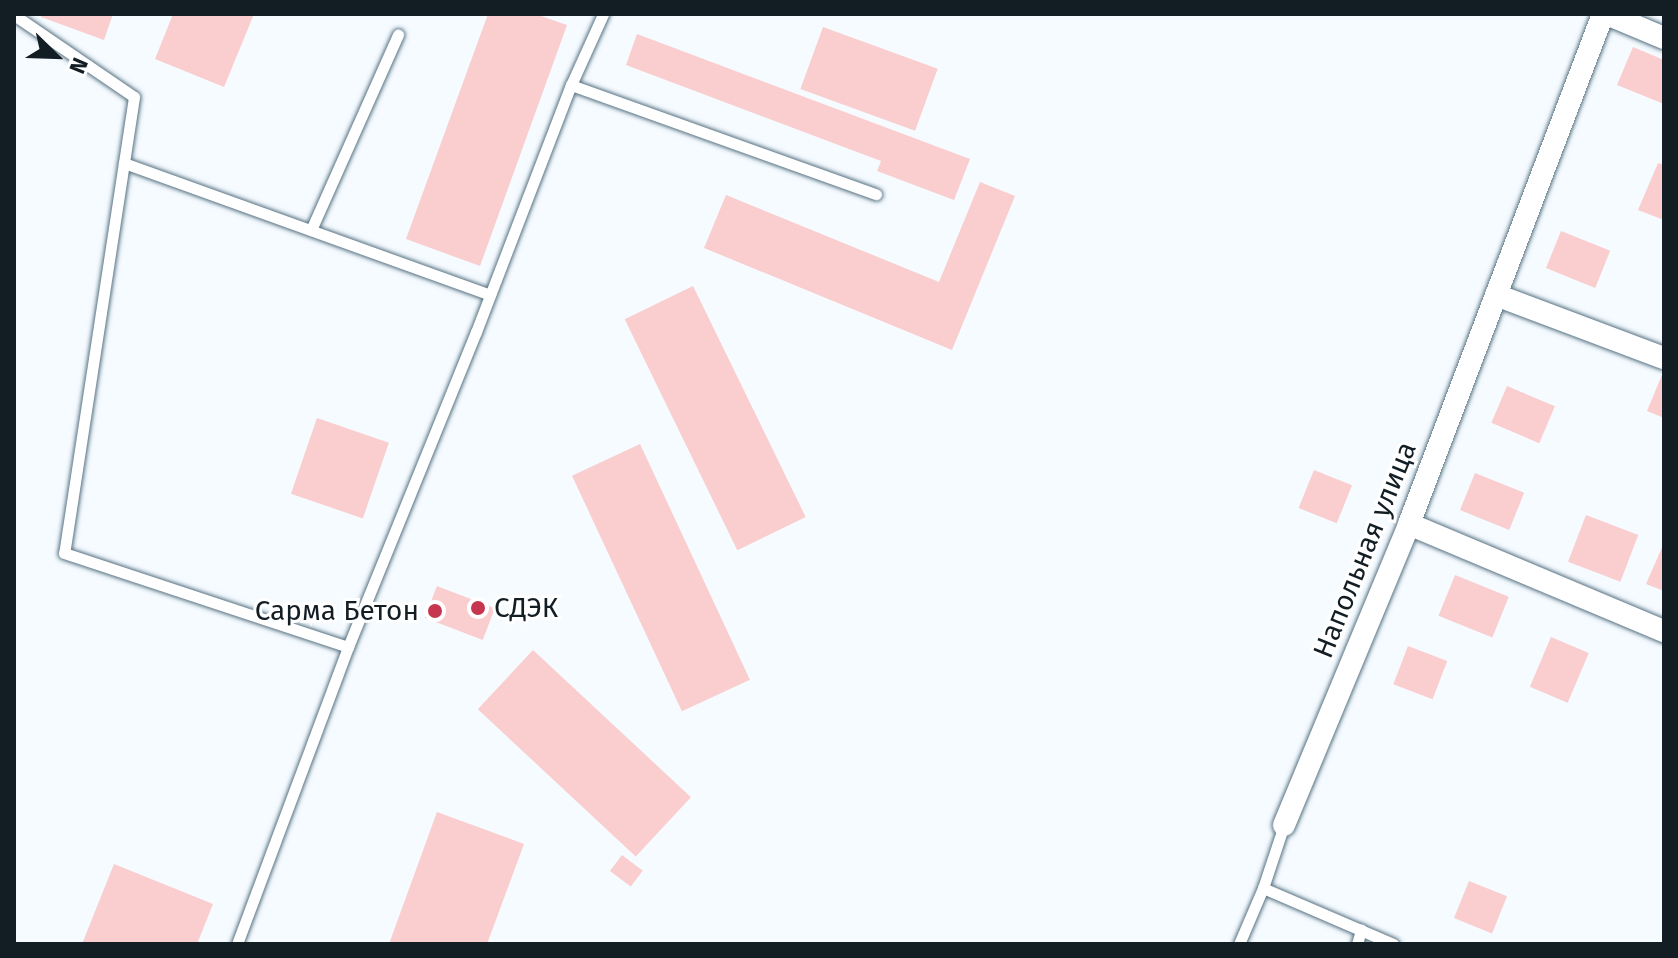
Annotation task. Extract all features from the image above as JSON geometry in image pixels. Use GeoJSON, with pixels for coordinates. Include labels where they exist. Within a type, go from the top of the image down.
{"type":"FeatureCollection","features":[{"type":"Feature","properties":{"kind":"street"},"geometry":{"type":"LineString","coordinates":[[1605,14],[1664,38]]}},
{"type":"Feature","properties":{"kind":"street","name":"Напольная улица"},"geometry":{"type":"LineString","coordinates":[[1284,825],[1409,524],[1605,14]]}},
{"type":"Feature","properties":{"kind":"street"},"geometry":{"type":"LineString","coordinates":[[1496,295],[1664,358]]}},
{"type":"Feature","properties":{"kind":"street"},"geometry":{"type":"LineString","coordinates":[[1409,524],[1664,631]]}},
{"type":"Feature","properties":{"kind":"lane"},"geometry":{"type":"LineString","coordinates":[[237,944],[348,647],[571,85],[603,14]]}},
{"type":"Feature","properties":{"kind":"lane"},"geometry":{"type":"LineString","coordinates":[[14,15],[134,97],[64,553],[348,647]]}},
{"type":"Feature","properties":{"kind":"lane"},"geometry":{"type":"LineString","coordinates":[[311,230],[398,35]]}},
{"type":"Feature","properties":{"kind":"lane"},"geometry":{"type":"LineString","coordinates":[[571,85],[876,194]]}},
{"type":"Feature","properties":{"kind":"lane"},"geometry":{"type":"LineString","coordinates":[[124,163],[490,295]]}},
{"type":"Feature","properties":{"kind":"lane"},"geometry":{"type":"LineString","coordinates":[[1239,944],[1263,888],[1284,825]]}},
{"type":"Feature","properties":{"kind":"lane"},"geometry":{"type":"LineString","coordinates":[[1263,888],[1393,944]]}},
{"type":"Feature","properties":{"kind":"lane"},"geometry":{"type":"LineString","coordinates":[[1357,944],[1361,930]]}},
{"type":"Feature","properties":{"kind":"building"},"geometry":{"type":"Polygon","coordinates":[[[42,14],[113,14],[104,40],[41,17],[42,14]]]}},
{"type":"Feature","properties":{"kind":"building"},"geometry":{"type":"Polygon","coordinates":[[[173,14],[254,14],[224,87],[155,59],[173,14]]]}},
{"type":"Feature","properties":{"kind":"building"},"geometry":{"type":"Polygon","coordinates":[[[488,14],[535,14],[567,25],[480,266],[406,239],[488,14]]]}},
{"type":"Feature","properties":{"kind":"building"},"geometry":{"type":"Polygon","coordinates":[[[823,27],[938,69],[915,131],[800,89],[823,27]]]}},
{"type":"Feature","properties":{"kind":"building"},"geometry":{"type":"Polygon","coordinates":[[[637,34],[970,159],[954,200],[877,171],[881,161],[626,65],[637,34]]]}},
{"type":"Feature","properties":{"kind":"building"},"geometry":{"type":"Polygon","coordinates":[[[1633,47],[1664,60],[1664,104],[1617,85],[1633,47]]]}},
{"type":"Feature","properties":{"kind":"building"},"geometry":{"type":"Polygon","coordinates":[[[1658,163],[1664,165],[1664,220],[1638,210],[1658,163]]]}},
{"type":"Feature","properties":{"kind":"building"},"geometry":{"type":"Polygon","coordinates":[[[980,182],[1015,196],[952,350],[704,248],[726,195],[939,282],[980,182]]]}},
{"type":"Feature","properties":{"kind":"building"},"geometry":{"type":"Polygon","coordinates":[[[1561,231],[1610,251],[1595,288],[1546,268],[1561,231]]]}},
{"type":"Feature","properties":{"kind":"building"},"geometry":{"type":"Polygon","coordinates":[[[693,286],[806,517],[737,550],[625,319],[693,286]]]}},
{"type":"Feature","properties":{"kind":"building"},"geometry":{"type":"Polygon","coordinates":[[[1664,370],[1664,418],[1647,411],[1664,370]]]}},
{"type":"Feature","properties":{"kind":"building"},"geometry":{"type":"Polygon","coordinates":[[[1507,386],[1555,406],[1539,443],[1491,423],[1507,386]]]}},
{"type":"Feature","properties":{"kind":"building"},"geometry":{"type":"Polygon","coordinates":[[[317,418],[389,443],[363,518],[291,494],[317,418]]]}},
{"type":"Feature","properties":{"kind":"building"},"geometry":{"type":"Polygon","coordinates":[[[640,444],[750,680],[682,711],[572,476],[640,444]]]}},
{"type":"Feature","properties":{"kind":"building"},"geometry":{"type":"Polygon","coordinates":[[[1314,470],[1352,485],[1337,523],[1299,508],[1314,470]]]}},
{"type":"Feature","properties":{"kind":"building"},"geometry":{"type":"Polygon","coordinates":[[[1475,473],[1524,493],[1509,530],[1460,510],[1475,473]]]}},
{"type":"Feature","properties":{"kind":"building"},"geometry":{"type":"Polygon","coordinates":[[[1586,515],[1638,535],[1620,582],[1568,562],[1586,515]]]}},
{"type":"Feature","properties":{"kind":"building"},"geometry":{"type":"Polygon","coordinates":[[[1664,543],[1664,591],[1646,584],[1664,543]]]}},
{"type":"Feature","properties":{"kind":"building"},"geometry":{"type":"Polygon","coordinates":[[[1455,575],[1509,597],[1492,638],[1439,616],[1455,575]]]}},
{"type":"Feature","properties":{"kind":"building"},"geometry":{"type":"Polygon","coordinates":[[[437,586],[495,608],[483,640],[425,618],[437,586]]]}},
{"type":"Feature","properties":{"kind":"building"},"geometry":{"type":"Polygon","coordinates":[[[1551,637],[1589,653],[1568,703],[1530,687],[1551,637]]]}},
{"type":"Feature","properties":{"kind":"building"},"geometry":{"type":"Polygon","coordinates":[[[1408,646],[1447,661],[1433,699],[1393,684],[1408,646]]]}},
{"type":"Feature","properties":{"kind":"building"},"geometry":{"type":"Polygon","coordinates":[[[533,650],[691,797],[636,857],[478,709],[533,650]]]}},
{"type":"Feature","properties":{"kind":"building"},"geometry":{"type":"Polygon","coordinates":[[[437,812],[524,844],[487,944],[389,944],[437,812]]]}},
{"type":"Feature","properties":{"kind":"building"},"geometry":{"type":"Polygon","coordinates":[[[622,855],[643,871],[631,887],[610,871],[622,855]]]}},
{"type":"Feature","properties":{"kind":"building"},"geometry":{"type":"Polygon","coordinates":[[[114,864],[213,904],[197,944],[82,944],[114,864]]]}},
{"type":"Feature","properties":{"kind":"building"},"geometry":{"type":"Polygon","coordinates":[[[1469,881],[1507,896],[1492,933],[1454,918],[1469,881]]]}},
{"type":"Feature","properties":{"kind":"place","name":"СДЭК"},"geometry":{"type":"Point","coordinates":[478,608]}},
{"type":"Feature","properties":{"kind":"place","name":"Сарма Бетон"},"geometry":{"type":"Point","coordinates":[435,611]}}]}
